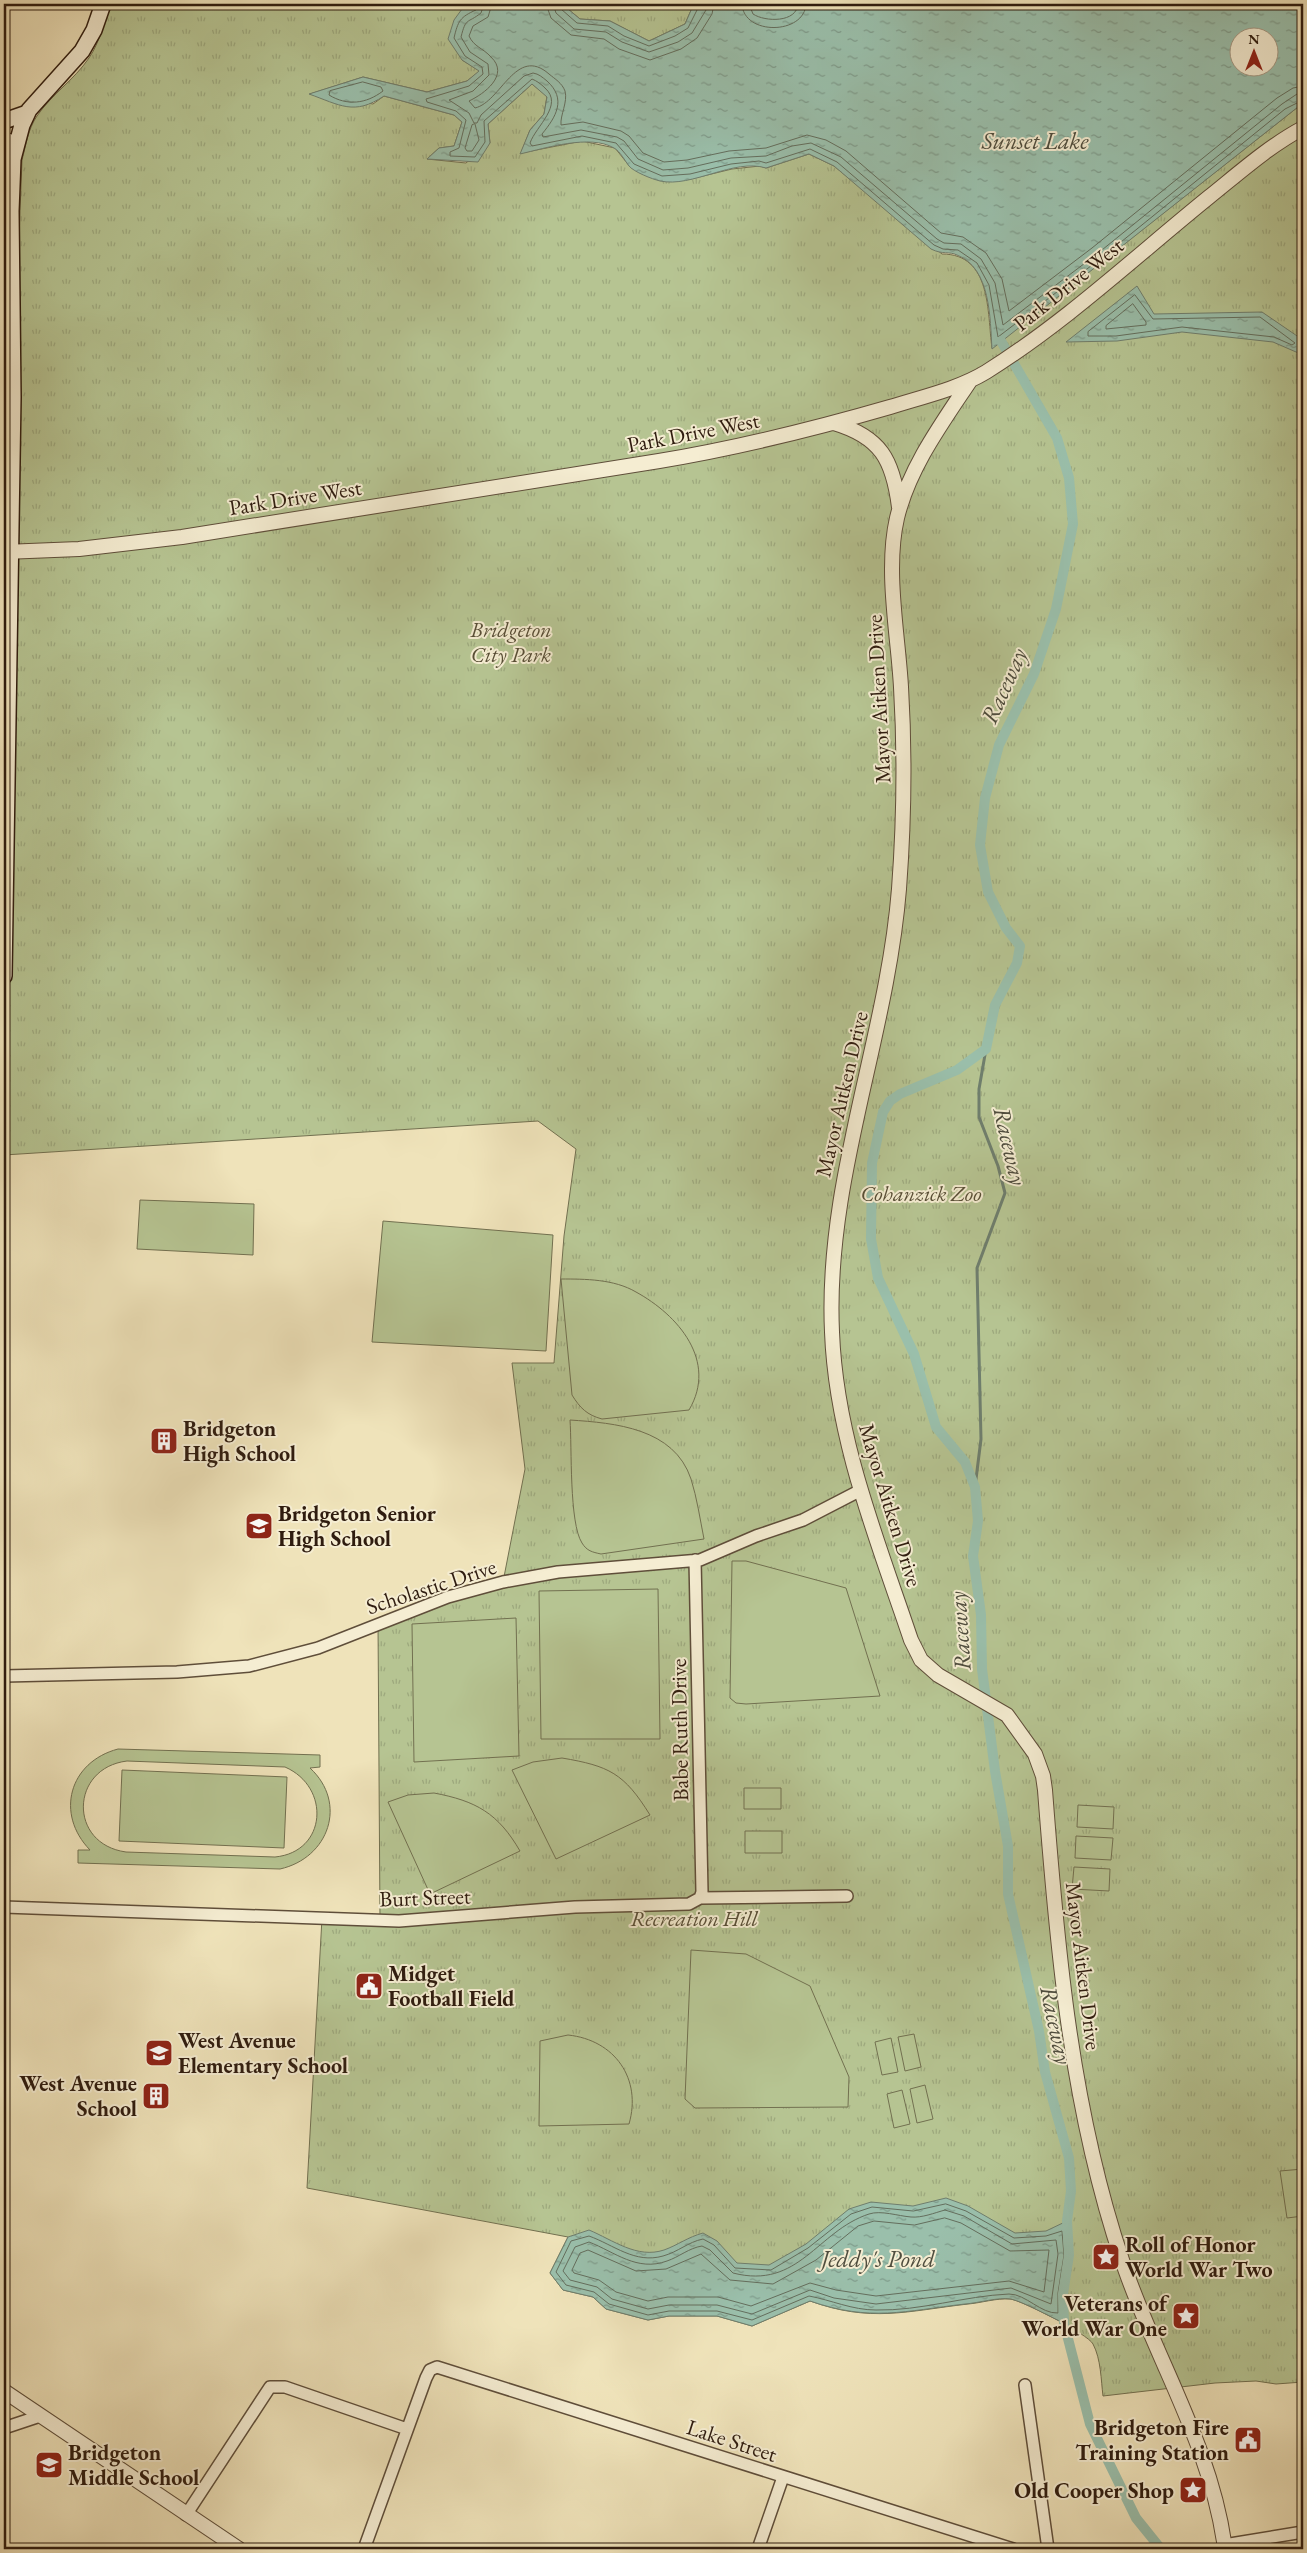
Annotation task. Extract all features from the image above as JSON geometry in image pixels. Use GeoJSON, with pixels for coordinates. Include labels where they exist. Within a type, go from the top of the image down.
{"type":"FeatureCollection","features":[{"type":"Feature","properties":{"kind":"main road"},"geometry":{"type":"LineString","coordinates":[[4,976],[7,552],[13,397],[11,211],[13,159],[10,141],[27,114],[82,51],[94,30],[103,4]]}},
{"type":"Feature","properties":{"kind":"main road"},"geometry":{"type":"LineString","coordinates":[[4,121],[27,114]]}},
{"type":"Feature","properties":{"kind":"street","name":"Park Drive West"},"geometry":{"type":"LineString","coordinates":[[7,552],[107,546],[262,524],[720,451],[834,423],[970,381],[1006,359],[1068,314],[1265,152],[1303,128]]}},
{"type":"Feature","properties":{"kind":"street","name":"Mayor Aitken Drive"},"geometry":{"type":"LineString","coordinates":[[970,381],[935,434],[916,468],[899,510],[894,544],[893,586],[904,753],[899,888],[884,996],[843,1176],[834,1247],[832,1332],[839,1397],[848,1449],[911,1640],[922,1660],[938,1675],[1007,1715],[1030,1744],[1043,1776],[1060,1977],[1076,2075],[1103,2197],[1132,2291],[1200,2451],[1224,2547]]}},
{"type":"Feature","properties":{"kind":"street"},"geometry":{"type":"LineString","coordinates":[[834,423],[860,431],[873,442],[886,458],[894,478],[899,510]]}},
{"type":"Feature","properties":{"kind":"street","name":"Scholastic Drive"},"geometry":{"type":"LineString","coordinates":[[4,1676],[177,1672],[250,1666],[318,1648],[448,1597],[503,1582],[558,1572],[695,1560],[803,1520],[861,1490]]}},
{"type":"Feature","properties":{"kind":"street","name":"Babe Ruth Drive"},"geometry":{"type":"LineString","coordinates":[[695,1560],[702,1892],[700,1898]]}},
{"type":"Feature","properties":{"kind":"street","name":"Burt Street"},"geometry":{"type":"LineString","coordinates":[[4,1907],[399,1921],[576,1907],[689,1904],[700,1898],[847,1896]]}},
{"type":"Feature","properties":{"kind":"street","name":"Lake Street"},"geometry":{"type":"LineString","coordinates":[[407,2429],[428,2373],[434,2368],[440,2368],[1013,2549]]}},
{"type":"Feature","properties":{"kind":"street"},"geometry":{"type":"LineString","coordinates":[[1025,2385],[1048,2549]]}},
{"type":"Feature","properties":{"kind":"street"},"geometry":{"type":"LineString","coordinates":[[186,2515],[270,2387],[274,2386],[407,2429],[364,2549]]}},
{"type":"Feature","properties":{"kind":"street"},"geometry":{"type":"LineString","coordinates":[[4,2391],[239,2549]]}},
{"type":"Feature","properties":{"kind":"street"},"geometry":{"type":"LineString","coordinates":[[4,2428],[40,2416]]}},
{"type":"Feature","properties":{"kind":"street"},"geometry":{"type":"LineString","coordinates":[[758,2549],[783,2477]]}},
{"type":"Feature","properties":{"kind":"street"},"geometry":{"type":"LineString","coordinates":[[1224,2547],[1298,2533]]}},
{"type":"Feature","properties":{"kind":"green space","name":"Bridgeton City Park"},"geometry":{"type":"Polygon","coordinates":[[[110,4],[478,4],[476,5],[462,60],[480,71],[467,81],[427,92],[363,77],[310,94],[373,104],[384,96],[454,115],[462,122],[454,146],[439,148],[427,159],[466,163],[490,143],[488,124],[532,84],[547,96],[544,114],[530,130],[521,153],[582,141],[615,148],[631,168],[691,179],[732,169],[760,166],[766,168],[809,154],[834,166],[942,254],[958,257],[970,264],[984,288],[992,348],[1303,103],[1303,2382],[1276,2384],[1256,2381],[1215,2383],[1103,2396],[1098,2356],[1093,2344],[1054,2318],[1010,2299],[889,2313],[852,2312],[810,2301],[752,2326],[717,2316],[669,2316],[648,2320],[606,2309],[593,2297],[563,2290],[550,2273],[568,2237],[307,2188],[322,1918],[380,1920],[378,1623],[503,1582],[525,1469],[512,1363],[554,1363],[564,1236],[576,1149],[538,1121],[4,1155],[4,976],[13,397],[22,160],[31,126],[43,108],[77,73],[93,52],[110,4]]]}},
{"type":"Feature","properties":{"kind":"green space"},"geometry":{"type":"Polygon","coordinates":[[[562,4],[698,4],[692,8],[685,24],[649,41],[610,21],[580,19],[562,4]]]}},
{"type":"Feature","properties":{"kind":"green space"},"geometry":{"type":"Polygon","coordinates":[[[140,1200],[254,1204],[253,1255],[137,1249],[140,1200]]]}},
{"type":"Feature","properties":{"kind":"green space"},"geometry":{"type":"Polygon","coordinates":[[[383,1221],[553,1235],[546,1351],[372,1342],[383,1221]]]}},
{"type":"Feature","properties":{"kind":"green space"},"geometry":{"type":"Polygon","coordinates":[[[561,1279],[618,1284],[636,1292],[666,1313],[689,1341],[696,1357],[699,1374],[697,1392],[689,1410],[602,1419],[588,1413],[581,1407],[572,1395],[561,1279]]]}},
{"type":"Feature","properties":{"kind":"green space"},"geometry":{"type":"Polygon","coordinates":[[[570,1420],[606,1423],[624,1427],[657,1439],[671,1449],[683,1462],[691,1479],[704,1539],[601,1554],[586,1548],[578,1533],[575,1519],[570,1420]]]}},
{"type":"Feature","properties":{"kind":"green space"},"geometry":{"type":"Polygon","coordinates":[[[732,1561],[746,1561],[846,1588],[880,1696],[746,1704],[736,1703],[730,1698],[732,1561]]]}},
{"type":"Feature","properties":{"kind":"green space"},"geometry":{"type":"Polygon","coordinates":[[[658,1589],[660,1739],[541,1739],[539,1591],[658,1589]]]}},
{"type":"Feature","properties":{"kind":"green space"},"geometry":{"type":"Polygon","coordinates":[[[516,1618],[519,1756],[414,1762],[412,1624],[516,1618]]]}},
{"type":"Feature","properties":{"kind":"green space"},"geometry":{"type":"Polygon","coordinates":[[[118,1749],[320,1755],[320,1767],[310,1768],[322,1782],[328,1797],[330,1812],[328,1828],[311,1854],[297,1863],[280,1869],[78,1863],[78,1850],[90,1850],[79,1836],[73,1821],[72,1791],[78,1777],[88,1765],[101,1756],[118,1749]],[[127,1761],[108,1767],[95,1777],[86,1791],[83,1806],[86,1822],[94,1835],[107,1846],[126,1852],[275,1857],[292,1853],[305,1844],[313,1832],[317,1818],[316,1803],[310,1789],[300,1776],[285,1767],[127,1761]]]}},
{"type":"Feature","properties":{"kind":"green space"},"geometry":{"type":"Polygon","coordinates":[[[562,1758],[592,1764],[614,1774],[632,1790],[650,1815],[556,1859],[512,1770],[533,1762],[562,1758]]]}},
{"type":"Feature","properties":{"kind":"green space"},"geometry":{"type":"Polygon","coordinates":[[[122,1770],[287,1777],[284,1848],[119,1841],[122,1770]]]}},
{"type":"Feature","properties":{"kind":"green space"},"geometry":{"type":"Polygon","coordinates":[[[744,1788],[781,1788],[781,1809],[744,1809],[744,1788]]]}},
{"type":"Feature","properties":{"kind":"green space"},"geometry":{"type":"Polygon","coordinates":[[[434,1793],[462,1800],[484,1811],[503,1827],[520,1851],[430,1894],[388,1802],[408,1795],[434,1793]]]}},
{"type":"Feature","properties":{"kind":"green space"},"geometry":{"type":"Polygon","coordinates":[[[1078,1805],[1114,1807],[1113,1829],[1077,1827],[1078,1805]]]}},
{"type":"Feature","properties":{"kind":"green space"},"geometry":{"type":"Polygon","coordinates":[[[745,1831],[782,1831],[782,1853],[745,1853],[745,1831]]]}},
{"type":"Feature","properties":{"kind":"green space"},"geometry":{"type":"Polygon","coordinates":[[[1076,1836],[1113,1838],[1111,1860],[1075,1858],[1076,1836]]]}},
{"type":"Feature","properties":{"kind":"green space"},"geometry":{"type":"Polygon","coordinates":[[[1074,1867],[1110,1869],[1109,1891],[1072,1889],[1074,1867]]]}},
{"type":"Feature","properties":{"kind":"green space"},"geometry":{"type":"Polygon","coordinates":[[[691,1950],[746,1954],[810,1986],[849,2077],[848,2107],[695,2108],[685,2099],[691,1950]]]}},
{"type":"Feature","properties":{"kind":"green space"},"geometry":{"type":"Polygon","coordinates":[[[914,2034],[921,2067],[905,2071],[898,2037],[914,2034]]]}},
{"type":"Feature","properties":{"kind":"green space"},"geometry":{"type":"Polygon","coordinates":[[[568,2035],[585,2038],[599,2045],[611,2053],[621,2064],[628,2077],[632,2092],[629,2124],[539,2126],[540,2041],[568,2035]]]}},
{"type":"Feature","properties":{"kind":"green space"},"geometry":{"type":"Polygon","coordinates":[[[891,2038],[898,2072],[882,2075],[875,2042],[891,2038]]]}},
{"type":"Feature","properties":{"kind":"green space"},"geometry":{"type":"Polygon","coordinates":[[[925,2085],[933,2119],[917,2123],[910,2089],[925,2085]]]}},
{"type":"Feature","properties":{"kind":"green space"},"geometry":{"type":"Polygon","coordinates":[[[902,2090],[910,2124],[894,2128],[887,2094],[902,2090]]]}},
{"type":"Feature","properties":{"kind":"green space"},"geometry":{"type":"Polygon","coordinates":[[[1303,2169],[1303,2216],[1287,2218],[1280,2171],[1303,2169]]]}},
{"type":"Feature","properties":{"kind":"water","name":"Sunset Lake"},"geometry":{"type":"Polygon","coordinates":[[[478,4],[562,4],[580,19],[610,21],[649,41],[685,24],[692,8],[698,4],[757,4],[765,8],[829,4],[1303,4],[1303,103],[992,349],[989,310],[977,271],[957,255],[931,249],[834,166],[809,154],[766,168],[754,166],[740,167],[686,181],[672,182],[660,181],[635,171],[616,149],[604,144],[581,142],[520,154],[530,130],[544,114],[547,97],[532,84],[488,124],[490,143],[478,162],[427,159],[439,148],[454,146],[462,122],[454,115],[384,96],[364,106],[347,107],[309,94],[363,77],[427,92],[467,81],[479,71],[462,60],[448,39],[454,20],[462,9],[478,4]]]}},
{"type":"Feature","properties":{"kind":"water"},"geometry":{"type":"Polygon","coordinates":[[[1137,286],[1154,314],[1262,312],[1303,340],[1303,355],[1273,342],[1182,332],[1117,341],[1066,342],[1137,286]]]}},
{"type":"Feature","properties":{"kind":"water","name":"Jeddy's Pond"},"geometry":{"type":"Polygon","coordinates":[[[946,2198],[968,2206],[1015,2233],[1046,2231],[1067,2221],[1069,2255],[1063,2294],[1064,2323],[1011,2299],[994,2299],[888,2313],[851,2311],[810,2301],[752,2326],[717,2316],[669,2316],[648,2320],[606,2309],[593,2297],[563,2290],[550,2273],[568,2237],[589,2230],[625,2247],[644,2252],[664,2250],[703,2233],[717,2241],[737,2263],[769,2265],[806,2244],[849,2209],[871,2202],[913,2206],[946,2198]]]}},
{"type":"Feature","properties":{"kind":"waterway","name":"Raceway"},"geometry":{"type":"LineString","coordinates":[[1001,341],[1057,438],[1069,478],[1073,524],[1056,609],[1034,674],[999,745],[985,798],[980,845],[988,892],[1006,928],[1020,946],[1017,963],[995,1005],[986,1049],[957,1070],[900,1094],[890,1101],[883,1112],[872,1163],[871,1239],[878,1278],[914,1354],[936,1427],[965,1462],[975,1487],[978,1521],[973,1556],[981,1615],[982,1669],[995,1771],[1008,1846],[1008,1894],[1039,2031],[1045,2072],[1069,2158],[1071,2191],[1067,2221],[1069,2255],[1063,2294],[1064,2323],[1090,2424],[1136,2518],[1161,2549]]}},
{"type":"Feature","properties":{"kind":"waterway","name":"Raceway"},"geometry":{"type":"LineString","coordinates":[[975,1487],[981,1439],[977,1268],[1005,1193],[998,1166],[979,1117],[979,1089],[986,1049]]}},
{"type":"Feature","properties":{"kind":"place","name":"Bridgeton High School"},"geometry":{"type":"Point","coordinates":[164,1441]}},
{"type":"Feature","properties":{"kind":"place","name":"Bridgeton Senior High School"},"geometry":{"type":"Point","coordinates":[259,1526]}},
{"type":"Feature","properties":{"kind":"place","name":"Midget Football Field"},"geometry":{"type":"Point","coordinates":[369,1986]}},
{"type":"Feature","properties":{"kind":"place","name":"West Avenue Elementary School"},"geometry":{"type":"Point","coordinates":[159,2053]}},
{"type":"Feature","properties":{"kind":"place","name":"West Avenue School"},"geometry":{"type":"Point","coordinates":[156,2096]}},
{"type":"Feature","properties":{"kind":"place","name":"Roll of Honor World War Two"},"geometry":{"type":"Point","coordinates":[1106,2257]}},
{"type":"Feature","properties":{"kind":"place","name":"Veterans of World War One"},"geometry":{"type":"Point","coordinates":[1186,2316]}},
{"type":"Feature","properties":{"kind":"place","name":"Bridgeton Fire Training Station"},"geometry":{"type":"Point","coordinates":[1248,2440]}},
{"type":"Feature","properties":{"kind":"place","name":"Bridgeton Middle School"},"geometry":{"type":"Point","coordinates":[49,2465]}},
{"type":"Feature","properties":{"kind":"place","name":"Old Cooper Shop"},"geometry":{"type":"Point","coordinates":[1193,2490]}},
{"type":"Feature","properties":{"kind":"park label","name":"Cohanzick Zoo"},"geometry":{"type":"Point","coordinates":[921,1193]}},
{"type":"Feature","properties":{"kind":"park label","name":"Recreation Hill"},"geometry":{"type":"Point","coordinates":[694,1918]}}]}
